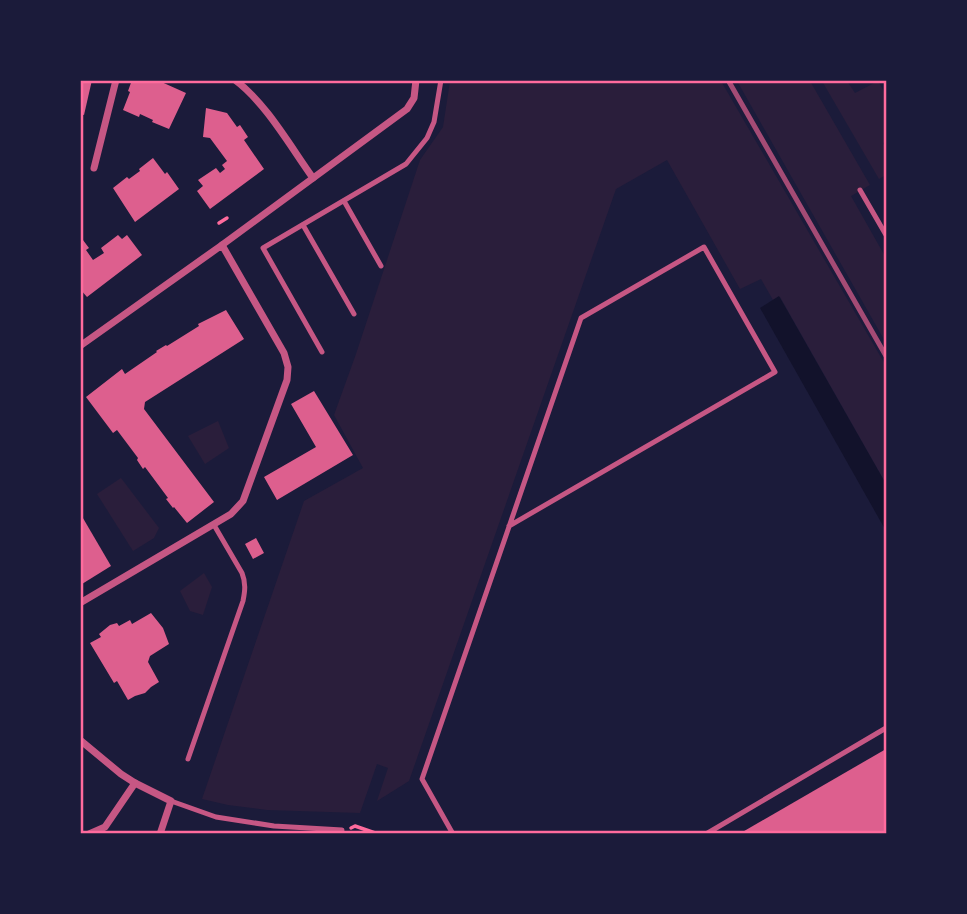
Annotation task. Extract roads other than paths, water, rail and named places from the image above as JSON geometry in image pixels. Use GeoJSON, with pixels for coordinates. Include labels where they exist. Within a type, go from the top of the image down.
{"type":"FeatureCollection","features":[{"type":"Feature","properties":{"kind":"street"},"geometry":{"type":"LineString","coordinates":[[94,168],[116,80]]}},
{"type":"Feature","properties":{"kind":"street"},"geometry":{"type":"LineString","coordinates":[[235,80],[259,102],[313,178]]}},
{"type":"Feature","properties":{"kind":"street"},"geometry":{"type":"LineString","coordinates":[[82,341],[222,245],[407,109],[414,98],[416,80]]}},
{"type":"Feature","properties":{"kind":"street"},"geometry":{"type":"LineString","coordinates":[[80,603],[214,525],[231,514],[243,501],[287,380],[288,367],[284,353],[222,245]]}},
{"type":"Feature","properties":{"kind":"street"},"geometry":{"type":"LineString","coordinates":[[80,740],[135,783],[171,801],[160,834]]}},
{"type":"Feature","properties":{"kind":"street"},"geometry":{"type":"LineString","coordinates":[[89,834],[105,827],[135,783]]}},
{"type":"Feature","properties":{"kind":"lane"},"geometry":{"type":"LineString","coordinates":[[322,352],[264,248],[406,164],[427,138],[435,122],[441,80]]}},
{"type":"Feature","properties":{"kind":"lane"},"geometry":{"type":"LineString","coordinates":[[860,190],[887,234]]}},
{"type":"Feature","properties":{"kind":"lane"},"geometry":{"type":"LineString","coordinates":[[344,201],[381,266]]}},
{"type":"Feature","properties":{"kind":"lane"},"geometry":{"type":"LineString","coordinates":[[303,225],[354,314]]}},
{"type":"Feature","properties":{"kind":"lane"},"geometry":{"type":"LineString","coordinates":[[453,834],[422,779],[509,526],[581,318],[704,247],[775,372],[509,526]]}},
{"type":"Feature","properties":{"kind":"lane"},"geometry":{"type":"LineString","coordinates":[[188,758],[245,590],[242,573],[214,525]]}},
{"type":"Feature","properties":{"kind":"lane"},"geometry":{"type":"LineString","coordinates":[[706,834],[887,727]]}},
{"type":"Feature","properties":{"kind":"lane"},"geometry":{"type":"LineString","coordinates":[[171,801],[216,817],[342,832]]}},
{"type":"Feature","properties":{"kind":"railway"},"geometry":{"type":"LineString","coordinates":[[728,80],[886,356]]}}]}
